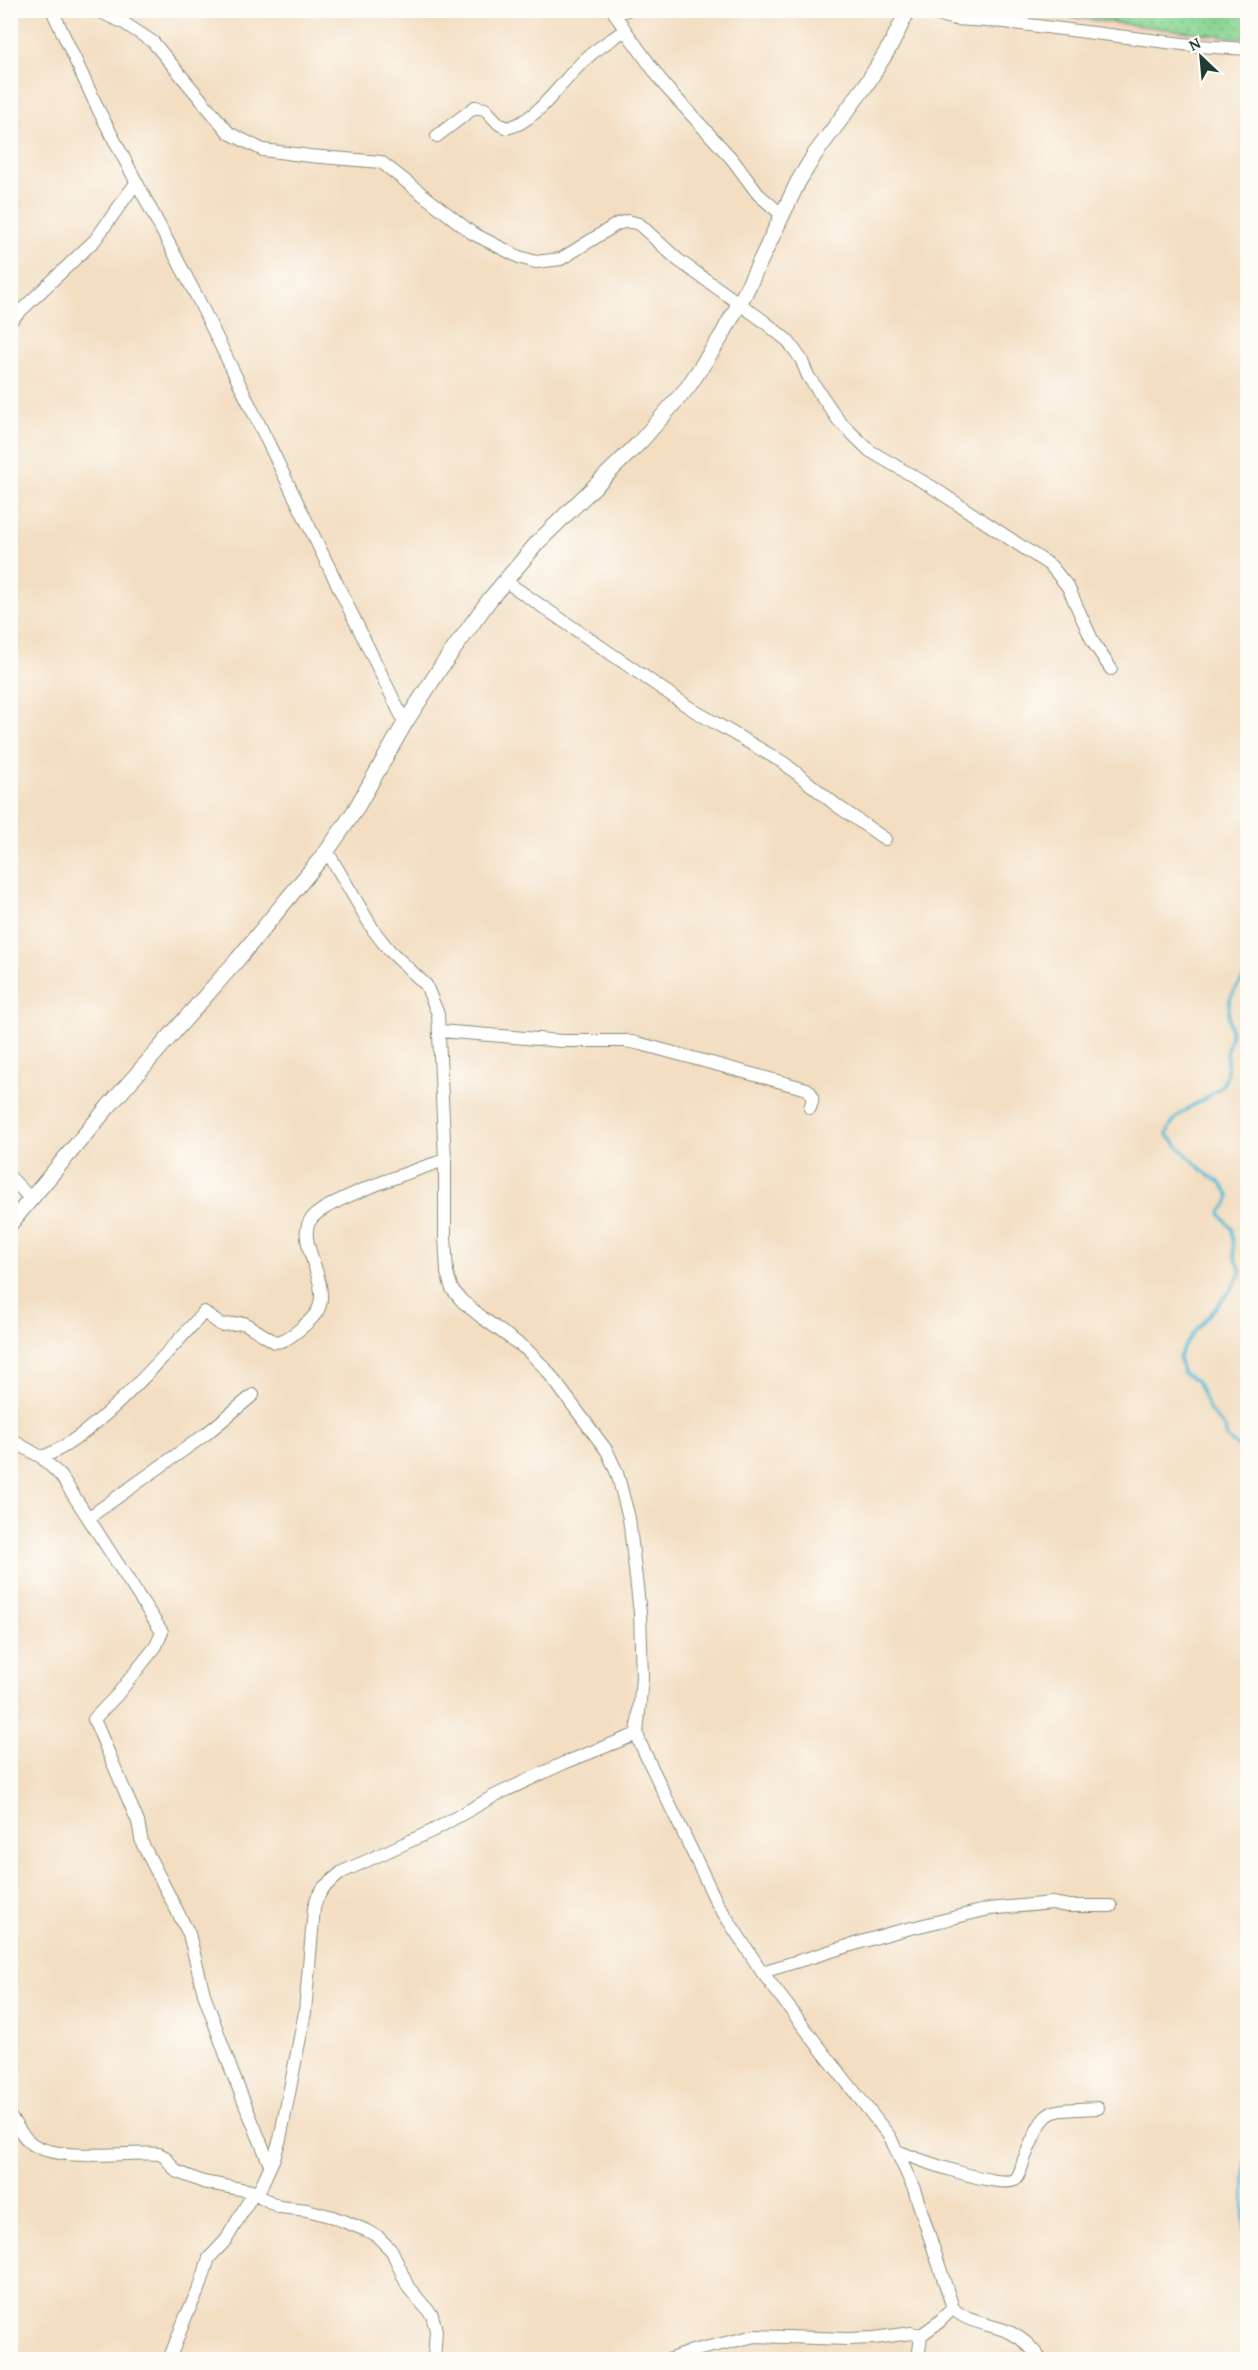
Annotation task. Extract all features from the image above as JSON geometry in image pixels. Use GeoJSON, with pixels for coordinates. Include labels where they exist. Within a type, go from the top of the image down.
{"type":"FeatureCollection","features":[{"type":"Feature","properties":{"kind":"street"},"geometry":{"type":"LineString","coordinates":[[52,10],[68,48],[136,183],[197,297],[405,723]]}},
{"type":"Feature","properties":{"kind":"street"},"geometry":{"type":"LineString","coordinates":[[96,10],[124,23],[153,42],[229,133],[263,150],[381,162],[472,233],[519,257],[536,262],[561,259],[617,224],[628,222],[639,224],[685,266],[739,303],[788,341],[801,359],[808,376],[839,421],[870,451],[932,486],[1051,566],[1068,587],[1093,642],[1111,669]]}},
{"type":"Feature","properties":{"kind":"street"},"geometry":{"type":"LineString","coordinates":[[10,1224],[108,1107],[238,959],[327,851],[354,812],[405,723],[464,633],[506,581],[538,543],[679,400],[703,365],[739,303],[815,154],[866,85],[909,10]]}},
{"type":"Feature","properties":{"kind":"street"},"geometry":{"type":"LineString","coordinates":[[918,10],[963,20],[1005,22],[1248,50]]}},
{"type":"Feature","properties":{"kind":"street"},"geometry":{"type":"LineString","coordinates":[[619,12],[625,30],[676,99],[732,159],[758,194],[782,215]]}},
{"type":"Feature","properties":{"kind":"street"},"geometry":{"type":"LineString","coordinates":[[437,136],[474,107],[485,109],[499,124],[507,128],[524,122],[591,54],[625,30]]}},
{"type":"Feature","properties":{"kind":"street"},"geometry":{"type":"LineString","coordinates":[[10,321],[95,240],[136,183]]}},
{"type":"Feature","properties":{"kind":"street"},"geometry":{"type":"LineString","coordinates":[[506,581],[693,710],[784,763],[836,805],[885,839]]}},
{"type":"Feature","properties":{"kind":"street"},"geometry":{"type":"LineString","coordinates":[[327,851],[374,931],[389,950],[430,990],[438,1014],[445,1160],[445,1236],[447,1273],[452,1289],[472,1310],[527,1350],[545,1368],[595,1434],[610,1456],[617,1473],[629,1518],[640,1613],[642,1678],[638,1734],[640,1743],[717,1903],[762,1972],[877,2118],[897,2151],[914,2189],[953,2308],[961,2316],[1003,2329],[1020,2337],[1041,2360]]}},
{"type":"Feature","properties":{"kind":"street"},"geometry":{"type":"LineString","coordinates":[[440,1031],[562,1041],[626,1041],[641,1044],[807,1089],[811,1092],[813,1099],[810,1108]]}},
{"type":"Feature","properties":{"kind":"street"},"geometry":{"type":"LineString","coordinates":[[41,1457],[56,1453],[79,1436],[172,1349],[204,1312],[214,1321],[225,1326],[243,1323],[275,1342],[288,1338],[315,1315],[321,1302],[319,1278],[306,1229],[312,1217],[351,1196],[445,1160]]}},
{"type":"Feature","properties":{"kind":"street"},"geometry":{"type":"LineString","coordinates":[[10,1177],[32,1199]]}},
{"type":"Feature","properties":{"kind":"street"},"geometry":{"type":"LineString","coordinates":[[88,1518],[206,1434],[253,1395]]}},
{"type":"Feature","properties":{"kind":"street"},"geometry":{"type":"LineString","coordinates":[[10,1439],[41,1457],[61,1476],[163,1634],[117,1695],[94,1720],[138,1822],[142,1844],[189,1934],[193,1955],[212,2016],[270,2165]]}},
{"type":"Feature","properties":{"kind":"street"},"geometry":{"type":"LineString","coordinates":[[169,2360],[200,2287],[209,2258],[226,2240],[256,2193],[280,2139],[304,2012],[314,1908],[316,1898],[324,1887],[342,1872],[432,1831],[531,1778],[564,1762],[638,1734]]}},
{"type":"Feature","properties":{"kind":"street"},"geometry":{"type":"LineString","coordinates":[[762,1972],[891,1933],[989,1909],[1052,1903],[1068,1906],[1111,1906]]}},
{"type":"Feature","properties":{"kind":"street"},"geometry":{"type":"LineString","coordinates":[[897,2151],[953,2171],[999,2181],[1011,2181],[1018,2177],[1037,2129],[1046,2115],[1056,2110],[1098,2109]]}},
{"type":"Feature","properties":{"kind":"street"},"geometry":{"type":"LineString","coordinates":[[10,2117],[25,2137],[40,2148],[70,2153],[159,2154],[165,2157],[176,2171],[203,2182],[228,2185],[256,2193],[279,2207],[333,2217],[368,2231],[392,2251],[408,2287],[432,2315],[435,2324],[434,2360]]}},
{"type":"Feature","properties":{"kind":"street"},"geometry":{"type":"LineString","coordinates":[[669,2360],[692,2351],[755,2336],[848,2339],[911,2333],[921,2335],[946,2317],[953,2308]]}},
{"type":"Feature","properties":{"kind":"street"},"geometry":{"type":"LineString","coordinates":[[918,2360],[921,2335]]}},
{"type":"Feature","properties":{"kind":"shaded area"},"geometry":{"type":"Polygon","coordinates":[[[981,11],[1247,11],[1247,44],[981,11]]]}},
{"type":"Feature","properties":{"kind":"green space"},"geometry":{"type":"Polygon","coordinates":[[[1019,11],[1247,11],[1247,39],[1019,11]]]}},
{"type":"Feature","properties":{"kind":"waterway"},"geometry":{"type":"LineString","coordinates":[[1248,971],[1230,999],[1231,1036],[1227,1050],[1226,1078],[1214,1092],[1178,1116],[1167,1135],[1204,1172],[1221,1183],[1230,1196],[1220,1214],[1232,1229],[1234,1254],[1241,1271],[1236,1282],[1193,1334],[1179,1357],[1183,1373],[1197,1381],[1210,1411],[1225,1428],[1227,1438],[1248,1454]]}},
{"type":"Feature","properties":{"kind":"waterway"},"geometry":{"type":"LineString","coordinates":[[1248,2159],[1245,2164],[1244,2222],[1248,2239]]}}]}
